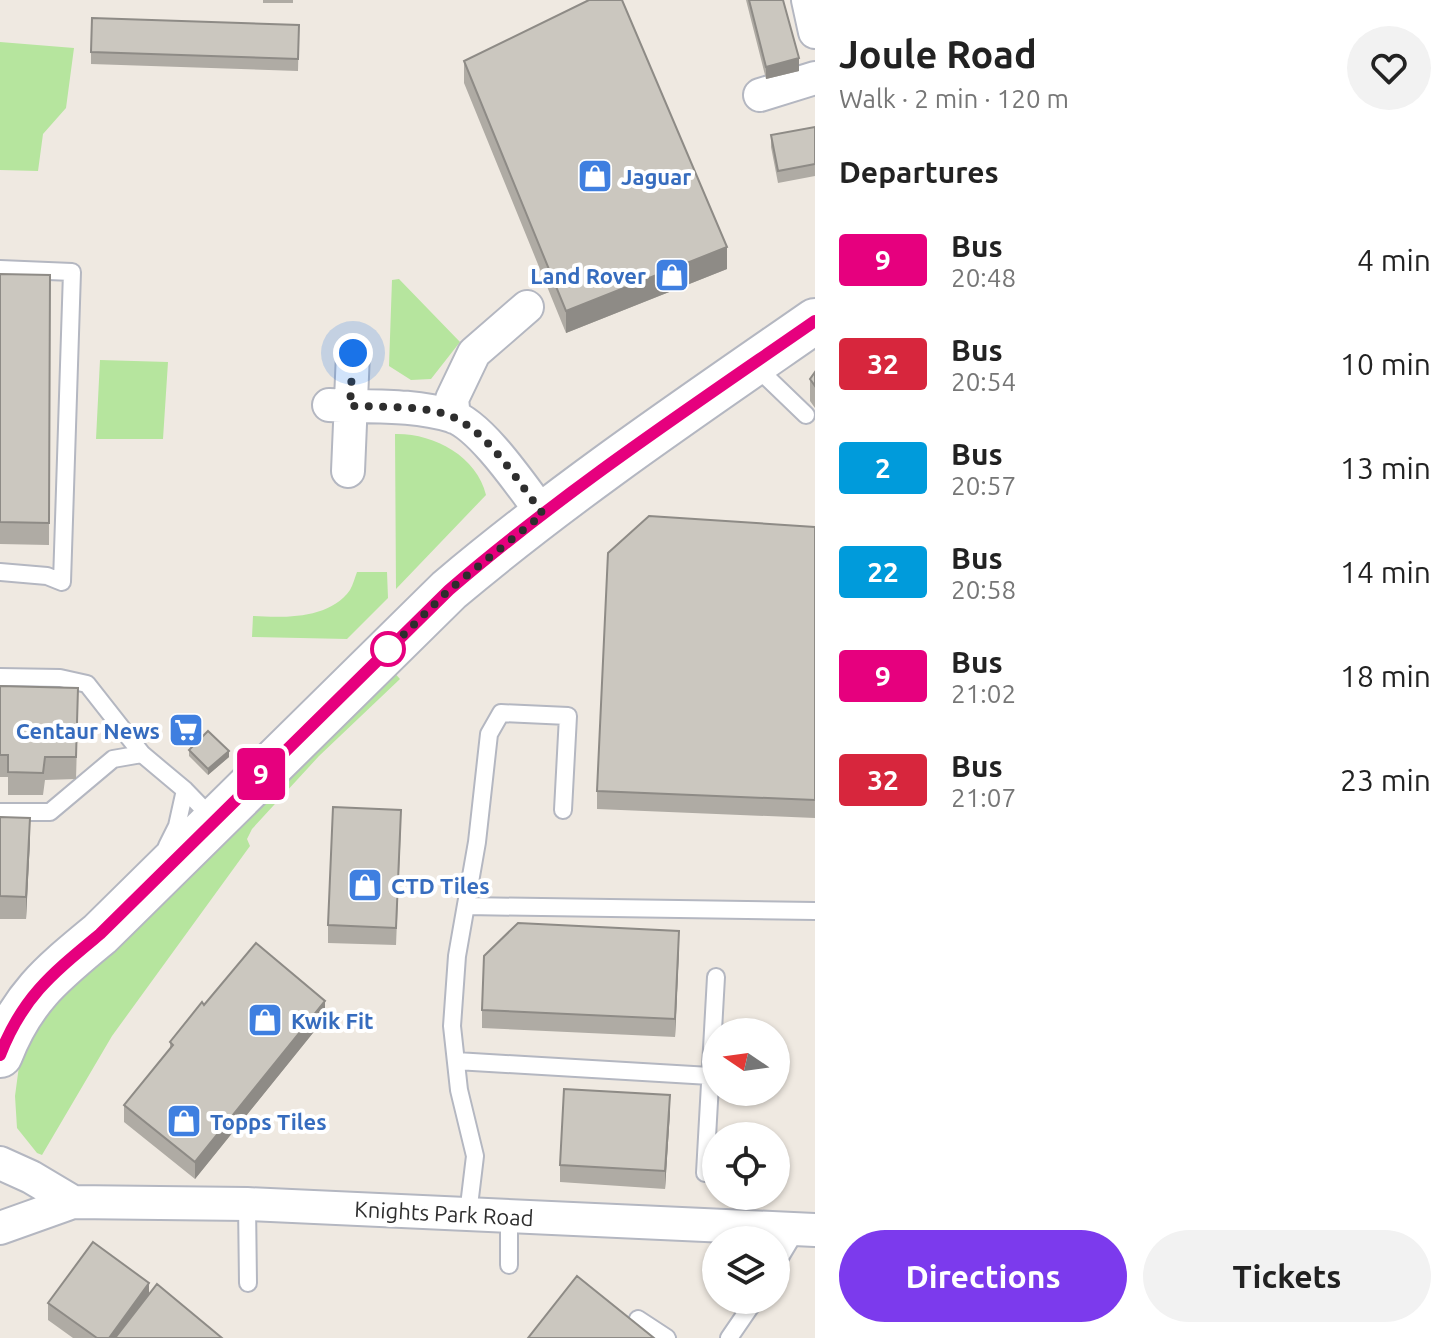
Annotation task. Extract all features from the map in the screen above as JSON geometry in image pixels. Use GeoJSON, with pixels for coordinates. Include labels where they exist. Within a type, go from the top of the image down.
{"type":"FeatureCollection","features":[{"type":"Feature","properties":{"kind":"street"},"geometry":{"type":"LineString","coordinates":[[808,0],[815,32]]}},
{"type":"Feature","properties":{"kind":"street"},"geometry":{"type":"LineString","coordinates":[[760,95],[815,78]]}},
{"type":"Feature","properties":{"kind":"street"},"geometry":{"type":"LineString","coordinates":[[454,417],[452,399],[474,353],[527,307]]}},
{"type":"Feature","properties":{"kind":"street"},"geometry":{"type":"LineString","coordinates":[[0,1055],[14,1023],[47,978],[100,934],[147,887],[199,805],[449,590],[543,514],[651,434],[815,321]]}},
{"type":"Feature","properties":{"kind":"street"},"geometry":{"type":"LineString","coordinates":[[348,471],[339,406],[353,353]]}},
{"type":"Feature","properties":{"kind":"street"},"geometry":{"type":"LineString","coordinates":[[339,406],[410,408],[454,417],[476,432],[543,514]]}},
{"type":"Feature","properties":{"kind":"street"},"geometry":{"type":"LineString","coordinates":[[0,992],[47,978]]}},
{"type":"Feature","properties":{"kind":"street"},"geometry":{"type":"LineString","coordinates":[[0,1163],[73,1202]]}},
{"type":"Feature","properties":{"kind":"street","name":"Knights Park Road"},"geometry":{"type":"LineString","coordinates":[[0,1228],[73,1202],[247,1204],[806,1229]]}},
{"type":"Feature","properties":{"kind":"lane"},"geometry":{"type":"LineString","coordinates":[[0,269],[72,272],[62,582],[47,576],[0,572]]}},
{"type":"Feature","properties":{"kind":"lane"},"geometry":{"type":"LineString","coordinates":[[753,364],[806,415]]}},
{"type":"Feature","properties":{"kind":"lane"},"geometry":{"type":"LineString","coordinates":[[0,677],[60,678],[87,684],[142,754],[199,805]]}},
{"type":"Feature","properties":{"kind":"lane"},"geometry":{"type":"LineString","coordinates":[[468,1214],[475,1156],[459,1090],[452,1026],[457,956],[477,842],[489,734],[501,713],[568,716],[563,810]]}},
{"type":"Feature","properties":{"kind":"lane"},"geometry":{"type":"LineString","coordinates":[[0,812],[50,812],[113,759],[142,754]]}},
{"type":"Feature","properties":{"kind":"lane"},"geometry":{"type":"LineString","coordinates":[[466,906],[815,911]]}},
{"type":"Feature","properties":{"kind":"lane"},"geometry":{"type":"LineString","coordinates":[[714,1018],[716,977]]}},
{"type":"Feature","properties":{"kind":"lane"},"geometry":{"type":"LineString","coordinates":[[456,1061],[702,1076]]}},
{"type":"Feature","properties":{"kind":"lane"},"geometry":{"type":"LineString","coordinates":[[247,1204],[248,1283]]}},
{"type":"Feature","properties":{"kind":"lane"},"geometry":{"type":"LineString","coordinates":[[509,1215],[509,1265]]}},
{"type":"Feature","properties":{"kind":"lane"},"geometry":{"type":"LineString","coordinates":[[790,1248],[806,1229]]}},
{"type":"Feature","properties":{"kind":"lane"},"geometry":{"type":"LineString","coordinates":[[729,1338],[745,1314]]}},
{"type":"Feature","properties":{"kind":"lane"},"geometry":{"type":"LineString","coordinates":[[638,1319],[667,1338]]}},
{"type":"Feature","properties":{"kind":"green space"},"geometry":{"type":"Polygon","coordinates":[[[0,42],[74,48],[66,108],[43,134],[38,171],[0,170],[0,42]]]}},
{"type":"Feature","properties":{"kind":"green space"},"geometry":{"type":"Polygon","coordinates":[[[399,279],[460,342],[431,379],[411,380],[389,366],[392,280],[399,279]]]}},
{"type":"Feature","properties":{"kind":"green space"},"geometry":{"type":"Polygon","coordinates":[[[100,360],[168,362],[163,439],[96,439],[100,360]]]}},
{"type":"Feature","properties":{"kind":"green space"},"geometry":{"type":"Polygon","coordinates":[[[395,434],[424,438],[463,458],[481,481],[486,495],[396,589],[395,434]]]}},
{"type":"Feature","properties":{"kind":"green space"},"geometry":{"type":"Polygon","coordinates":[[[357,572],[387,572],[388,598],[347,639],[252,637],[253,616],[306,615],[331,607],[350,590],[357,572]]]}},
{"type":"Feature","properties":{"kind":"green space"},"geometry":{"type":"Polygon","coordinates":[[[391,669],[400,679],[319,756],[252,829],[247,839],[250,846],[112,1036],[42,1155],[37,1153],[17,1128],[15,1096],[21,1051],[40,1015],[71,989],[391,669]]]}},
{"type":"Feature","properties":{"kind":"building","name":"Jaguar"},"geometry":{"type":"Polygon","coordinates":[[[589,0],[622,0],[727,247],[566,311],[464,61],[589,0]]]}},
{"type":"Feature","properties":{"kind":"building"},"geometry":{"type":"Polygon","coordinates":[[[749,0],[783,0],[799,58],[766,67],[749,0]]]}},
{"type":"Feature","properties":{"kind":"building"},"geometry":{"type":"Polygon","coordinates":[[[92,18],[299,25],[298,59],[91,52],[92,18]]]}},
{"type":"Feature","properties":{"kind":"building"},"geometry":{"type":"Polygon","coordinates":[[[815,127],[815,164],[778,171],[771,135],[815,127]]]}},
{"type":"Feature","properties":{"kind":"building"},"geometry":{"type":"Polygon","coordinates":[[[0,274],[50,275],[49,523],[0,522],[0,274]]]}},
{"type":"Feature","properties":{"kind":"building"},"geometry":{"type":"Polygon","coordinates":[[[649,516],[815,527],[815,800],[597,791],[608,553],[649,516]]]}},
{"type":"Feature","properties":{"kind":"building"},"geometry":{"type":"Polygon","coordinates":[[[0,686],[78,688],[76,757],[45,757],[43,773],[8,772],[8,755],[0,755],[0,686]]]}},
{"type":"Feature","properties":{"kind":"building"},"geometry":{"type":"Polygon","coordinates":[[[208,731],[229,751],[208,769],[189,750],[208,731]]]}},
{"type":"Feature","properties":{"kind":"building","name":"CTD Tiles"},"geometry":{"type":"Polygon","coordinates":[[[333,807],[401,810],[396,928],[328,925],[333,807]]]}},
{"type":"Feature","properties":{"kind":"building"},"geometry":{"type":"Polygon","coordinates":[[[0,817],[30,818],[26,897],[0,896],[0,817]]]}},
{"type":"Feature","properties":{"kind":"building"},"geometry":{"type":"Polygon","coordinates":[[[518,923],[679,931],[675,1019],[482,1010],[484,956],[518,923]]]}},
{"type":"Feature","properties":{"kind":"building"},"geometry":{"type":"Polygon","coordinates":[[[256,943],[325,1001],[195,1162],[124,1105],[173,1045],[170,1042],[202,1002],[204,1005],[256,943]]]}},
{"type":"Feature","properties":{"kind":"building"},"geometry":{"type":"Polygon","coordinates":[[[564,1089],[670,1095],[665,1171],[560,1165],[564,1089]]]}},
{"type":"Feature","properties":{"kind":"building"},"geometry":{"type":"Polygon","coordinates":[[[93,1242],[149,1283],[109,1338],[97,1338],[48,1303],[93,1242]]]}},
{"type":"Feature","properties":{"kind":"building"},"geometry":{"type":"Polygon","coordinates":[[[577,1276],[654,1338],[528,1338],[577,1276]]]}},
{"type":"Feature","properties":{"kind":"building"},"geometry":{"type":"Polygon","coordinates":[[[157,1284],[222,1338],[115,1338],[157,1284]]]}},
{"type":"Feature","properties":{"kind":"bus line","name":"9"},"geometry":{"type":"LineString","coordinates":[[0,1055],[14,1023],[47,978],[100,934],[449,590],[501,546],[651,434],[815,321]]}},
{"type":"Feature","properties":{"kind":"place","name":"Jaguar"},"geometry":{"type":"Point","coordinates":[595,176]}},
{"type":"Feature","properties":{"kind":"place","name":"Land Rover"},"geometry":{"type":"Point","coordinates":[672,275]}},
{"type":"Feature","properties":{"kind":"place","name":"Centaur News"},"geometry":{"type":"Point","coordinates":[186,730]}},
{"type":"Feature","properties":{"kind":"place","name":"CTD Tiles"},"geometry":{"type":"Point","coordinates":[365,885]}},
{"type":"Feature","properties":{"kind":"place","name":"Kwik Fit"},"geometry":{"type":"Point","coordinates":[265,1020]}},
{"type":"Feature","properties":{"kind":"place","name":"Topps Tiles"},"geometry":{"type":"Point","coordinates":[184,1121]}},
{"type":"Feature","properties":{"kind":"route"},"geometry":{"type":"LineString","coordinates":[[353,353],[350,406],[410,408],[454,417],[476,432],[543,514],[449,590],[385,653],[388,649]]}}]}
